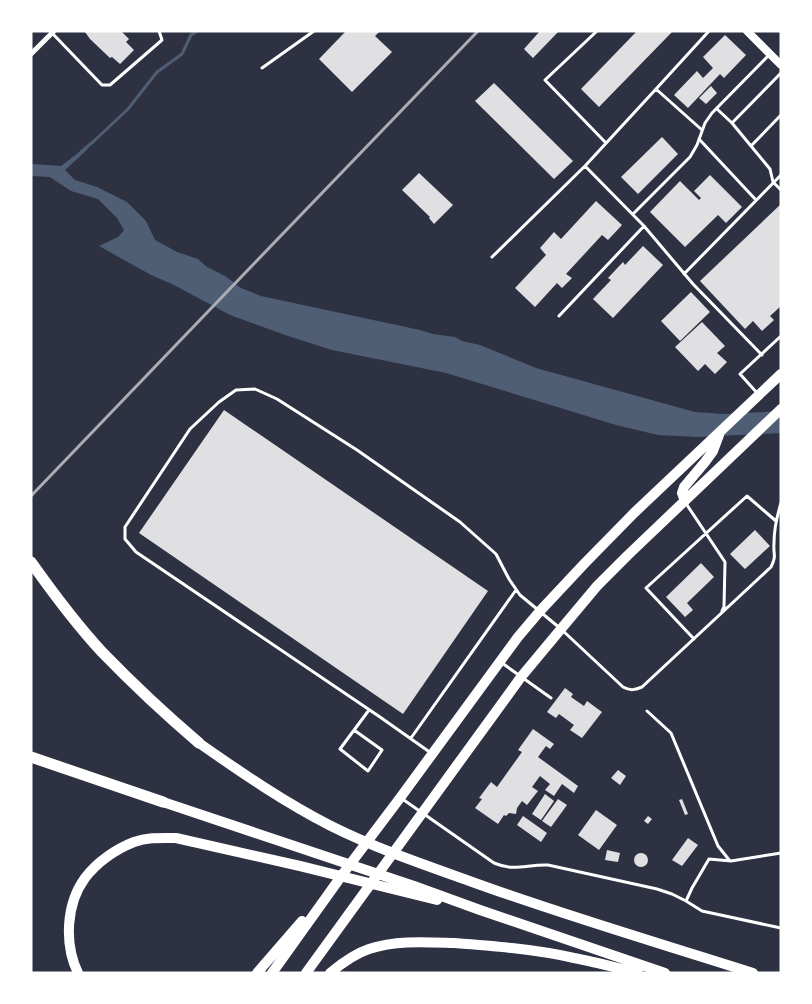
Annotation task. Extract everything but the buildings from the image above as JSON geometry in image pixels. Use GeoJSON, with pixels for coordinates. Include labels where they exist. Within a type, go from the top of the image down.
{"type":"FeatureCollection","features":[{"type":"Feature","properties":{"kind":"highway"},"geometry":{"type":"LineString","coordinates":[[31,562],[71,615],[102,651],[167,716],[199,743]]}},
{"type":"Feature","properties":{"kind":"highway"},"geometry":{"type":"LineString","coordinates":[[36,758],[163,802]]}},
{"type":"Feature","properties":{"kind":"main road"},"geometry":{"type":"LineString","coordinates":[[272,973],[518,637],[540,611],[604,544],[781,374]]}},
{"type":"Feature","properties":{"kind":"main road"},"geometry":{"type":"LineString","coordinates":[[306,973],[521,677],[561,629],[628,555],[781,409]]}},
{"type":"Feature","properties":{"kind":"main road"},"geometry":{"type":"LineString","coordinates":[[685,501],[682,493],[684,487],[713,451],[720,432]]}},
{"type":"Feature","properties":{"kind":"main road"},"geometry":{"type":"LineString","coordinates":[[199,743],[277,796],[364,841],[428,866],[557,911],[752,973]]}},
{"type":"Feature","properties":{"kind":"main road"},"geometry":{"type":"LineString","coordinates":[[163,802],[311,852],[411,890]]}},
{"type":"Feature","properties":{"kind":"main road"},"geometry":{"type":"LineString","coordinates":[[78,973],[70,952],[70,915],[75,896],[85,878],[99,863],[116,851],[135,842],[156,838],[176,838],[411,890],[480,910],[665,973]]}},
{"type":"Feature","properties":{"kind":"main road"},"geometry":{"type":"LineString","coordinates":[[257,973],[345,871]]}},
{"type":"Feature","properties":{"kind":"main road"},"geometry":{"type":"LineString","coordinates":[[330,973],[355,954],[369,949],[387,944],[425,942],[477,945],[573,957],[638,973]]}},
{"type":"Feature","properties":{"kind":"street"},"geometry":{"type":"LineString","coordinates":[[747,31],[781,65]]}},
{"type":"Feature","properties":{"kind":"street"},"geometry":{"type":"LineString","coordinates":[[31,54],[53,32]]}},
{"type":"Feature","properties":{"kind":"lane"},"geometry":{"type":"LineString","coordinates":[[53,32],[102,85],[110,85],[162,40],[158,31]]}},
{"type":"Feature","properties":{"kind":"lane"},"geometry":{"type":"LineString","coordinates":[[262,68],[314,31]]}},
{"type":"Feature","properties":{"kind":"lane"},"geometry":{"type":"LineString","coordinates":[[597,31],[545,80],[606,143]]}},
{"type":"Feature","properties":{"kind":"lane"},"geometry":{"type":"LineString","coordinates":[[492,257],[585,166],[709,31]]}},
{"type":"Feature","properties":{"kind":"lane"},"geometry":{"type":"LineString","coordinates":[[633,214],[690,157],[705,123],[712,113],[770,54]]}},
{"type":"Feature","properties":{"kind":"lane"},"geometry":{"type":"LineString","coordinates":[[732,123],[781,73]]}},
{"type":"Feature","properties":{"kind":"lane"},"geometry":{"type":"LineString","coordinates":[[656,89],[702,130]]}},
{"type":"Feature","properties":{"kind":"lane"},"geometry":{"type":"LineString","coordinates":[[717,109],[732,123],[770,169],[773,182],[781,190]]}},
{"type":"Feature","properties":{"kind":"lane"},"geometry":{"type":"LineString","coordinates":[[751,146],[781,115]]}},
{"type":"Feature","properties":{"kind":"lane"},"geometry":{"type":"LineString","coordinates":[[699,140],[756,200]]}},
{"type":"Feature","properties":{"kind":"lane"},"geometry":{"type":"LineString","coordinates":[[585,166],[633,214],[693,284],[762,355]]}},
{"type":"Feature","properties":{"kind":"lane"},"geometry":{"type":"LineString","coordinates":[[684,274],[781,175]]}},
{"type":"Feature","properties":{"kind":"lane"},"geometry":{"type":"LineString","coordinates":[[559,316],[644,226]]}},
{"type":"Feature","properties":{"kind":"lane"},"geometry":{"type":"LineString","coordinates":[[759,394],[740,374],[781,336]]}},
{"type":"Feature","properties":{"kind":"lane"},"geometry":{"type":"LineString","coordinates":[[433,754],[136,552],[125,539],[125,528],[190,429],[219,402],[236,390],[255,389],[277,399],[357,450],[460,522],[496,554],[520,596],[561,629],[623,688],[628,690],[636,690],[642,686],[771,567],[775,559],[773,544],[781,503]]}},
{"type":"Feature","properties":{"kind":"lane"},"geometry":{"type":"LineString","coordinates":[[694,639],[646,588],[747,496],[776,521]]}},
{"type":"Feature","properties":{"kind":"lane"},"geometry":{"type":"LineString","coordinates":[[685,501],[725,562],[724,607],[719,616]]}},
{"type":"Feature","properties":{"kind":"lane"},"geometry":{"type":"LineString","coordinates":[[411,738],[516,590]]}},
{"type":"Feature","properties":{"kind":"lane"},"geometry":{"type":"LineString","coordinates":[[500,662],[550,698]]}},
{"type":"Feature","properties":{"kind":"lane"},"geometry":{"type":"LineString","coordinates":[[354,730],[382,750],[368,771],[340,749],[354,730],[369,710]]}},
{"type":"Feature","properties":{"kind":"lane"},"geometry":{"type":"LineString","coordinates":[[647,711],[671,733],[718,846],[731,861]]}},
{"type":"Feature","properties":{"kind":"lane"},"geometry":{"type":"LineString","coordinates":[[400,798],[500,865],[514,868],[548,865],[657,889],[672,894],[702,911],[781,928]]}},
{"type":"Feature","properties":{"kind":"lane"},"geometry":{"type":"LineString","coordinates":[[686,901],[709,860],[731,861],[781,853]]}},
{"type":"Feature","properties":{"kind":"water"},"geometry":{"type":"Polygon","coordinates":[[[88,149],[65,170],[75,180],[97,187],[127,202],[146,221],[155,240],[177,252],[198,259],[207,267],[225,276],[241,288],[261,296],[433,334],[455,337],[536,368],[695,412],[723,414],[781,411],[781,433],[698,437],[658,435],[616,425],[446,373],[332,350],[230,315],[99,246],[118,237],[124,230],[117,218],[98,199],[71,191],[50,177],[31,176],[31,164],[61,166],[82,150],[88,149]]]}},
{"type":"Feature","properties":{"kind":"waterway"},"geometry":{"type":"LineString","coordinates":[[81,152],[128,109],[157,72],[182,54],[191,35],[197,31]]}},
{"type":"Feature","properties":{"kind":"railway"},"geometry":{"type":"LineString","coordinates":[[31,496],[478,31]]}}]}
